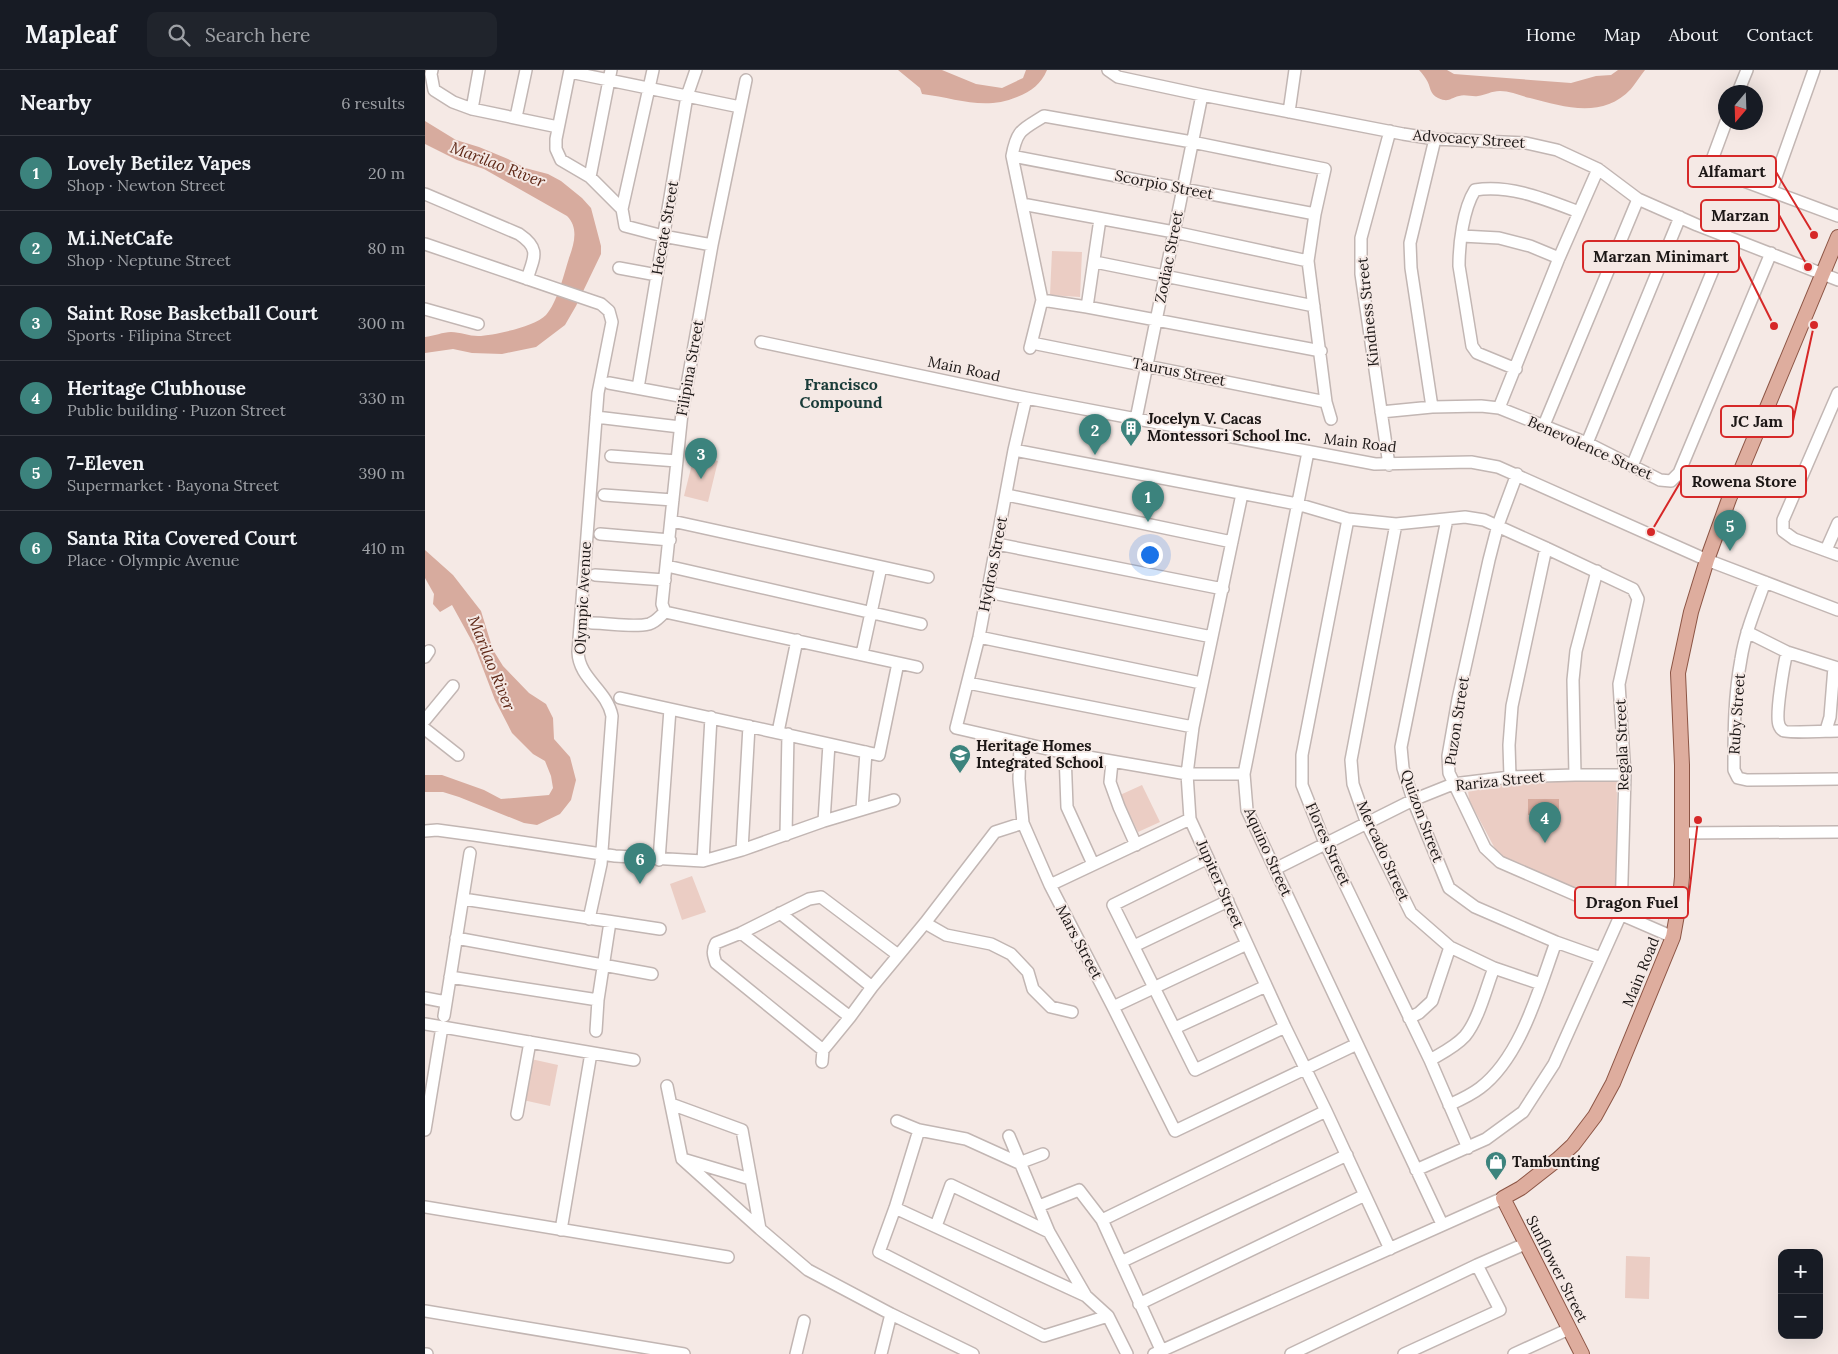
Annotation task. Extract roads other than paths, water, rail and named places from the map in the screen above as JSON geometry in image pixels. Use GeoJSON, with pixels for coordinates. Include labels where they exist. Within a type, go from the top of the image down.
{"type":"FeatureCollection","features":[{"type":"Feature","properties":{"kind":"main road","name":"Main Road"},"geometry":{"type":"LineString","coordinates":[[1503,1198],[1521,1188],[1558,1159],[1573,1145],[1595,1116],[1613,1083],[1673,937],[1680,898],[1681,765],[1678,673],[1691,612],[1729,499],[1838,237]]}},
{"type":"Feature","properties":{"kind":"main road","name":"Sunflower Street"},"geometry":{"type":"LineString","coordinates":[[1503,1198],[1582,1354]]}},
{"type":"Feature","properties":{"kind":"street"},"geometry":{"type":"LineString","coordinates":[[432,70],[434,90],[453,102],[472,109],[558,126]]}},
{"type":"Feature","properties":{"kind":"street"},"geometry":{"type":"LineString","coordinates":[[472,109],[479,70]]}},
{"type":"Feature","properties":{"kind":"street"},"geometry":{"type":"LineString","coordinates":[[516,118],[526,70]]}},
{"type":"Feature","properties":{"kind":"street"},"geometry":{"type":"LineString","coordinates":[[653,70],[622,209],[625,226],[663,236],[713,245]]}},
{"type":"Feature","properties":{"kind":"street","name":"Hecate Street"},"geometry":{"type":"LineString","coordinates":[[638,388],[687,96],[696,70]]}},
{"type":"Feature","properties":{"kind":"street","name":"Advocacy Street"},"geometry":{"type":"LineString","coordinates":[[1108,70],[1117,77],[1390,132],[1435,139],[1526,143],[1557,150],[1598,169],[1638,199],[1838,280]]}},
{"type":"Feature","properties":{"kind":"street"},"geometry":{"type":"LineString","coordinates":[[1289,112],[1295,70]]}},
{"type":"Feature","properties":{"kind":"street"},"geometry":{"type":"LineString","coordinates":[[1741,85],[1747,70]]}},
{"type":"Feature","properties":{"kind":"street"},"geometry":{"type":"LineString","coordinates":[[1771,191],[1814,70]]}},
{"type":"Feature","properties":{"kind":"street"},"geometry":{"type":"LineString","coordinates":[[622,209],[590,177],[561,160],[556,150],[558,126],[570,71],[609,75],[649,89],[740,107]]}},
{"type":"Feature","properties":{"kind":"street"},"geometry":{"type":"LineString","coordinates":[[590,177],[609,75]]}},
{"type":"Feature","properties":{"kind":"street","name":"Filipina Street"},"geometry":{"type":"LineString","coordinates":[[665,612],[662,604],[672,521],[680,428],[713,245],[746,80]]}},
{"type":"Feature","properties":{"kind":"street","name":"Zodiac Street"},"geometry":{"type":"LineString","coordinates":[[1136,419],[1202,95]]}},
{"type":"Feature","properties":{"kind":"street"},"geometry":{"type":"LineString","coordinates":[[1321,350],[1042,300],[1012,156],[1017,136],[1021,130],[1044,116],[1192,142],[1325,169],[1315,214],[1308,261],[1321,350],[1326,402],[1331,419]]}},
{"type":"Feature","properties":{"kind":"street"},"geometry":{"type":"LineString","coordinates":[[1724,130],[1709,168],[1838,216]]}},
{"type":"Feature","properties":{"kind":"street","name":"Kindness Street"},"geometry":{"type":"LineString","coordinates":[[1389,465],[1361,274],[1361,238],[1390,132]]}},
{"type":"Feature","properties":{"kind":"street"},"geometry":{"type":"LineString","coordinates":[[1432,407],[1412,277],[1410,243],[1435,139]]}},
{"type":"Feature","properties":{"kind":"street","name":"Scorpio Street"},"geometry":{"type":"LineString","coordinates":[[1012,156],[1315,214]]}},
{"type":"Feature","properties":{"kind":"street"},"geometry":{"type":"LineString","coordinates":[[1499,408],[1559,258],[1598,169]]}},
{"type":"Feature","properties":{"kind":"street"},"geometry":{"type":"LineString","coordinates":[[1516,369],[1477,353],[1472,346],[1459,266],[1469,199],[1475,190],[1486,188],[1509,190],[1547,200],[1579,212]]}},
{"type":"Feature","properties":{"kind":"street"},"geometry":{"type":"LineString","coordinates":[[425,194],[519,234],[528,241],[533,247],[535,254],[527,279]]}},
{"type":"Feature","properties":{"kind":"street"},"geometry":{"type":"LineString","coordinates":[[1544,425],[1638,199]]}},
{"type":"Feature","properties":{"kind":"street"},"geometry":{"type":"LineString","coordinates":[[1021,204],[1174,232],[1308,261]]}},
{"type":"Feature","properties":{"kind":"street"},"geometry":{"type":"LineString","coordinates":[[1587,443],[1680,217]]}},
{"type":"Feature","properties":{"kind":"street"},"geometry":{"type":"LineString","coordinates":[[1087,307],[1100,218]]}},
{"type":"Feature","properties":{"kind":"street"},"geometry":{"type":"LineString","coordinates":[[1462,236],[1499,238],[1530,246],[1559,258]]}},
{"type":"Feature","properties":{"kind":"street"},"geometry":{"type":"LineString","coordinates":[[1632,466],[1727,236]]}},
{"type":"Feature","properties":{"kind":"street","name":"Olympic Avenue"},"geometry":{"type":"LineString","coordinates":[[425,244],[601,304],[609,310],[611,322],[601,372],[596,417],[578,652],[578,660],[584,673],[607,701],[612,716],[602,854],[589,919]]}},
{"type":"Feature","properties":{"kind":"street","name":"Benevolence Street"},"geometry":{"type":"LineString","coordinates":[[1381,412],[1432,407],[1481,406],[1499,408],[1587,443],[1661,480],[1671,481],[1679,473],[1771,253]]}},
{"type":"Feature","properties":{"kind":"street"},"geometry":{"type":"LineString","coordinates":[[1095,262],[1314,306]]}},
{"type":"Feature","properties":{"kind":"street"},"geometry":{"type":"LineString","coordinates":[[619,268],[657,275]]}},
{"type":"Feature","properties":{"kind":"street","name":"Taurus Street"},"geometry":{"type":"LineString","coordinates":[[1042,300],[1031,346],[1147,366],[1326,402]]}},
{"type":"Feature","properties":{"kind":"street"},"geometry":{"type":"LineString","coordinates":[[425,309],[478,324]]}},
{"type":"Feature","properties":{"kind":"street","name":"Main Road"},"geometry":{"type":"LineString","coordinates":[[761,342],[1026,398],[1375,464],[1471,462],[1498,467],[1707,560]]}},
{"type":"Feature","properties":{"kind":"street"},"geometry":{"type":"LineString","coordinates":[[609,383],[685,396]]}},
{"type":"Feature","properties":{"kind":"street"},"geometry":{"type":"LineString","coordinates":[[1838,392],[1783,520],[1783,531],[1794,539],[1838,555]]}},
{"type":"Feature","properties":{"kind":"street","name":"Hydros Street"},"geometry":{"type":"LineString","coordinates":[[1020,743],[956,728],[979,637],[1014,450],[1026,398]]}},
{"type":"Feature","properties":{"kind":"street"},"geometry":{"type":"LineString","coordinates":[[596,417],[680,428]]}},
{"type":"Feature","properties":{"kind":"street","name":"Regala Street"},"geometry":{"type":"LineString","coordinates":[[1014,450],[1297,504],[1348,519],[1396,524],[1465,518],[1483,520],[1633,589],[1638,599],[1619,684],[1625,775],[1621,914],[1555,1064],[1523,1112],[1485,1139],[1416,1170]]}},
{"type":"Feature","properties":{"kind":"street","name":"Aquino Street"},"geometry":{"type":"LineString","coordinates":[[1308,452],[1244,774],[1247,810],[1442,1224]]}},
{"type":"Feature","properties":{"kind":"street"},"geometry":{"type":"LineString","coordinates":[[611,456],[677,461]]}},
{"type":"Feature","properties":{"kind":"street","name":"Puzon Street"},"geometry":{"type":"LineString","coordinates":[[1517,474],[1498,526],[1458,699],[1448,756],[1449,773],[1485,848],[1500,862],[1673,937]]}},
{"type":"Feature","properties":{"kind":"street","name":"Jupiter Street"},"geometry":{"type":"LineString","coordinates":[[1242,494],[1193,727],[1187,774],[1190,818],[1389,1249]]}},
{"type":"Feature","properties":{"kind":"street"},"geometry":{"type":"LineString","coordinates":[[605,495],[673,500]]}},
{"type":"Feature","properties":{"kind":"street"},"geometry":{"type":"LineString","coordinates":[[1007,495],[1233,542]]}},
{"type":"Feature","properties":{"kind":"street","name":"Flores Street"},"geometry":{"type":"LineString","coordinates":[[1348,519],[1302,755],[1302,785],[1325,843],[1430,1060],[1468,1148]]}},
{"type":"Feature","properties":{"kind":"street","name":"Quizon Street"},"geometry":{"type":"LineString","coordinates":[[1447,519],[1401,747],[1403,768],[1413,800],[1449,888],[1475,908],[1555,942],[1601,958]]}},
{"type":"Feature","properties":{"kind":"street"},"geometry":{"type":"LineString","coordinates":[[672,521],[928,577]]}},
{"type":"Feature","properties":{"kind":"street"},"geometry":{"type":"LineString","coordinates":[[1826,550],[1838,523]]}},
{"type":"Feature","properties":{"kind":"street","name":"Mercado Street"},"geometry":{"type":"LineString","coordinates":[[1396,524],[1351,760],[1353,784],[1367,824],[1411,913],[1450,948],[1494,968],[1541,984]]}},
{"type":"Feature","properties":{"kind":"street"},"geometry":{"type":"LineString","coordinates":[[600,534],[670,540]]}},
{"type":"Feature","properties":{"kind":"street"},"geometry":{"type":"LineString","coordinates":[[997,544],[1223,589]]}},
{"type":"Feature","properties":{"kind":"street"},"geometry":{"type":"LineString","coordinates":[[1511,777],[1509,745],[1512,706],[1546,548]]}},
{"type":"Feature","properties":{"kind":"street"},"geometry":{"type":"LineString","coordinates":[[1707,560],[1838,610]]}},
{"type":"Feature","properties":{"kind":"street"},"geometry":{"type":"LineString","coordinates":[[667,566],[921,624]]}},
{"type":"Feature","properties":{"kind":"street"},"geometry":{"type":"LineString","coordinates":[[862,654],[881,566]]}},
{"type":"Feature","properties":{"kind":"street"},"geometry":{"type":"LineString","coordinates":[[1575,775],[1573,680],[1577,651],[1597,571]]}},
{"type":"Feature","properties":{"kind":"street"},"geometry":{"type":"LineString","coordinates":[[595,575],[665,580]]}},
{"type":"Feature","properties":{"kind":"street","name":"Ruby Street"},"geometry":{"type":"LineString","coordinates":[[1765,582],[1747,632],[1741,659],[1734,714],[1734,770],[1738,778],[1747,780],[1838,779]]}},
{"type":"Feature","properties":{"kind":"street"},"geometry":{"type":"LineString","coordinates":[[988,592],[1212,637]]}},
{"type":"Feature","properties":{"kind":"street"},"geometry":{"type":"LineString","coordinates":[[592,623],[650,624],[665,612],[917,667]]}},
{"type":"Feature","properties":{"kind":"street"},"geometry":{"type":"LineString","coordinates":[[1747,632],[1787,652],[1836,667],[1830,717],[1832,731],[1790,733],[1784,731],[1779,725],[1777,714],[1787,652]]}},
{"type":"Feature","properties":{"kind":"street"},"geometry":{"type":"LineString","coordinates":[[979,637],[1201,683]]}},
{"type":"Feature","properties":{"kind":"street"},"geometry":{"type":"LineString","coordinates":[[786,835],[783,733],[797,640]]}},
{"type":"Feature","properties":{"kind":"street"},"geometry":{"type":"LineString","coordinates":[[620,698],[879,755],[898,663]]}},
{"type":"Feature","properties":{"kind":"street"},"geometry":{"type":"LineString","coordinates":[[968,683],[1193,727]]}},
{"type":"Feature","properties":{"kind":"street"},"geometry":{"type":"LineString","coordinates":[[425,720],[453,686]]}},
{"type":"Feature","properties":{"kind":"street"},"geometry":{"type":"LineString","coordinates":[[659,860],[670,709]]}},
{"type":"Feature","properties":{"kind":"street"},"geometry":{"type":"LineString","coordinates":[[703,861],[711,717]]}},
{"type":"Feature","properties":{"kind":"street"},"geometry":{"type":"LineString","coordinates":[[742,850],[749,726]]}},
{"type":"Feature","properties":{"kind":"street"},"geometry":{"type":"LineString","coordinates":[[425,729],[458,755]]}},
{"type":"Feature","properties":{"kind":"street"},"geometry":{"type":"LineString","coordinates":[[1020,743],[1112,762],[1187,774],[1244,774]]}},
{"type":"Feature","properties":{"kind":"street","name":"Mars Street"},"geometry":{"type":"LineString","coordinates":[[1020,743],[1019,779],[1023,823],[1050,885],[1175,1131],[1306,1067]]}},
{"type":"Feature","properties":{"kind":"street"},"geometry":{"type":"LineString","coordinates":[[823,821],[829,744]]}},
{"type":"Feature","properties":{"kind":"street"},"geometry":{"type":"LineString","coordinates":[[862,809],[866,752]]}},
{"type":"Feature","properties":{"kind":"street"},"geometry":{"type":"LineString","coordinates":[[1065,753],[1067,807],[1093,864]]}},
{"type":"Feature","properties":{"kind":"street"},"geometry":{"type":"LineString","coordinates":[[1112,762],[1110,782],[1119,807],[1137,845]]}},
{"type":"Feature","properties":{"kind":"street","name":"Rariza Street"},"geometry":{"type":"LineString","coordinates":[[1275,869],[1413,800],[1453,784],[1511,777],[1625,775]]}},
{"type":"Feature","properties":{"kind":"street"},"geometry":{"type":"LineString","coordinates":[[425,831],[437,830],[602,854],[659,860],[703,861],[742,850],[823,821],[894,800]]}},
{"type":"Feature","properties":{"kind":"street"},"geometry":{"type":"LineString","coordinates":[[1050,885],[1190,818]]}},
{"type":"Feature","properties":{"kind":"street"},"geometry":{"type":"LineString","coordinates":[[822,1062],[823,1050],[995,832],[1023,823]]}},
{"type":"Feature","properties":{"kind":"street"},"geometry":{"type":"LineString","coordinates":[[1681,833],[1838,832]]}},
{"type":"Feature","properties":{"kind":"street"},"geometry":{"type":"LineString","coordinates":[[425,1130],[471,853]]}},
{"type":"Feature","properties":{"kind":"street"},"geometry":{"type":"LineString","coordinates":[[1208,858],[1113,905],[1195,1070],[1285,1027]]}},
{"type":"Feature","properties":{"kind":"street"},"geometry":{"type":"LineString","coordinates":[[823,1050],[716,964],[713,948],[716,943],[815,897],[821,897],[898,955]]}},
{"type":"Feature","properties":{"kind":"street"},"geometry":{"type":"LineString","coordinates":[[463,899],[660,928]]}},
{"type":"Feature","properties":{"kind":"street"},"geometry":{"type":"LineString","coordinates":[[1134,946],[1228,901]]}},
{"type":"Feature","properties":{"kind":"street"},"geometry":{"type":"LineString","coordinates":[[780,913],[872,987]]}},
{"type":"Feature","properties":{"kind":"street"},"geometry":{"type":"LineString","coordinates":[[596,1031],[598,1000],[610,922]]}},
{"type":"Feature","properties":{"kind":"street"},"geometry":{"type":"LineString","coordinates":[[925,923],[946,935],[991,944],[1011,954],[1028,972],[1033,989],[1051,1007],[1072,1012]]}},
{"type":"Feature","properties":{"kind":"street"},"geometry":{"type":"LineString","coordinates":[[741,933],[850,1018]]}},
{"type":"Feature","properties":{"kind":"street"},"geometry":{"type":"LineString","coordinates":[[457,938],[652,974]]}},
{"type":"Feature","properties":{"kind":"street"},"geometry":{"type":"LineString","coordinates":[[1449,1105],[1480,1088],[1502,1067],[1516,1044],[1541,984],[1555,942]]}},
{"type":"Feature","properties":{"kind":"street"},"geometry":{"type":"LineString","coordinates":[[1113,1007],[1247,944]]}},
{"type":"Feature","properties":{"kind":"street"},"geometry":{"type":"LineString","coordinates":[[1409,1018],[1419,1013],[1432,1000],[1450,948]]}},
{"type":"Feature","properties":{"kind":"street"},"geometry":{"type":"LineString","coordinates":[[1430,1060],[1451,1049],[1465,1035],[1477,1013],[1494,968]]}},
{"type":"Feature","properties":{"kind":"street"},"geometry":{"type":"LineString","coordinates":[[450,976],[598,1000]]}},
{"type":"Feature","properties":{"kind":"street"},"geometry":{"type":"LineString","coordinates":[[1175,1028],[1266,986]]}},
{"type":"Feature","properties":{"kind":"street"},"geometry":{"type":"LineString","coordinates":[[425,998],[446,1002]]}},
{"type":"Feature","properties":{"kind":"street"},"geometry":{"type":"LineString","coordinates":[[425,1024],[443,1022],[529,1042],[634,1060]]}},
{"type":"Feature","properties":{"kind":"street"},"geometry":{"type":"LineString","coordinates":[[517,1114],[529,1042]]}},
{"type":"Feature","properties":{"kind":"street"},"geometry":{"type":"LineString","coordinates":[[1306,1067],[1357,1044]]}},
{"type":"Feature","properties":{"kind":"street"},"geometry":{"type":"LineString","coordinates":[[561,1230],[591,1053]]}},
{"type":"Feature","properties":{"kind":"street"},"geometry":{"type":"LineString","coordinates":[[667,1086],[682,1159],[760,1230],[808,1270],[891,1314],[973,1354]]}},
{"type":"Feature","properties":{"kind":"street"},"geometry":{"type":"LineString","coordinates":[[671,1104],[742,1130],[760,1230]]}},
{"type":"Feature","properties":{"kind":"street"},"geometry":{"type":"LineString","coordinates":[[1102,1220],[1326,1111]]}},
{"type":"Feature","properties":{"kind":"street"},"geometry":{"type":"LineString","coordinates":[[897,1121],[919,1130],[966,1139],[1019,1163],[1043,1154]]}},
{"type":"Feature","properties":{"kind":"street"},"geometry":{"type":"LineString","coordinates":[[919,1130],[879,1252],[1044,1336],[1108,1316]]}},
{"type":"Feature","properties":{"kind":"street"},"geometry":{"type":"LineString","coordinates":[[1009,1136],[1049,1232],[1086,1296]]}},
{"type":"Feature","properties":{"kind":"street"},"geometry":{"type":"LineString","coordinates":[[1121,1262],[1347,1155]]}},
{"type":"Feature","properties":{"kind":"street"},"geometry":{"type":"LineString","coordinates":[[682,1159],[750,1179]]}},
{"type":"Feature","properties":{"kind":"street"},"geometry":{"type":"LineString","coordinates":[[936,1226],[951,1185],[1049,1232]]}},
{"type":"Feature","properties":{"kind":"street"},"geometry":{"type":"LineString","coordinates":[[1039,1206],[1079,1190],[1102,1220],[1159,1353],[1503,1198]]}},
{"type":"Feature","properties":{"kind":"street"},"geometry":{"type":"LineString","coordinates":[[1139,1304],[1365,1195]]}},
{"type":"Feature","properties":{"kind":"street"},"geometry":{"type":"LineString","coordinates":[[425,1207],[728,1257]]}},
{"type":"Feature","properties":{"kind":"street"},"geometry":{"type":"LineString","coordinates":[[895,1208],[1086,1296],[1108,1316],[1127,1354]]}},
{"type":"Feature","properties":{"kind":"street"},"geometry":{"type":"LineString","coordinates":[[1291,1354],[1525,1244]]}},
{"type":"Feature","properties":{"kind":"street"},"geometry":{"type":"LineString","coordinates":[[1405,1354],[1499,1310],[1477,1265]]}},
{"type":"Feature","properties":{"kind":"street"},"geometry":{"type":"LineString","coordinates":[[425,1310],[684,1354]]}},
{"type":"Feature","properties":{"kind":"street"},"geometry":{"type":"LineString","coordinates":[[881,1354],[891,1314]]}},
{"type":"Feature","properties":{"kind":"street"},"geometry":{"type":"LineString","coordinates":[[796,1354],[803,1321]]}},
{"type":"Feature","properties":{"kind":"street"},"geometry":{"type":"LineString","coordinates":[[1514,1354],[1569,1329]]}},
{"type":"Feature","properties":{"kind":"street"},"geometry":{"type":"LineString","coordinates":[[608,1354],[611,1342]]}},
{"type":"Feature","properties":{"kind":"water"},"geometry":{"type":"Polygon","coordinates":[[[898,70],[942,70],[976,84],[1002,88],[1023,78],[1026,70],[1047,70],[1032,90],[1022,95],[1005,101],[981,103],[922,94],[920,88],[898,70]]]}},
{"type":"Feature","properties":{"kind":"water"},"geometry":{"type":"Polygon","coordinates":[[[1419,70],[1447,70],[1454,74],[1571,83],[1596,76],[1611,75],[1618,70],[1645,70],[1631,89],[1620,98],[1608,104],[1583,108],[1556,105],[1504,91],[1478,96],[1461,95],[1447,100],[1442,99],[1433,94],[1428,82],[1419,70]]]}},
{"type":"Feature","properties":{"kind":"water","name":"Marilao River"},"geometry":{"type":"Polygon","coordinates":[[[425,121],[456,140],[479,147],[525,168],[548,174],[561,181],[591,208],[601,246],[601,254],[565,325],[536,347],[502,354],[472,353],[453,349],[425,353],[425,337],[451,332],[478,336],[494,334],[524,327],[546,315],[554,303],[560,288],[572,247],[574,231],[571,221],[567,216],[484,169],[457,160],[425,144],[425,121]]]}},
{"type":"Feature","properties":{"kind":"water","name":"Marilao River"},"geometry":{"type":"Polygon","coordinates":[[[425,550],[453,575],[481,611],[493,650],[503,666],[529,693],[546,704],[553,718],[554,739],[570,757],[576,780],[571,800],[560,814],[537,825],[524,823],[443,792],[425,792],[425,775],[442,775],[484,790],[501,799],[549,795],[553,788],[545,761],[533,754],[512,733],[495,700],[474,645],[452,605],[440,612],[433,604],[434,594],[425,578],[425,550]]]}},
{"type":"Feature","properties":{"kind":"water"},"geometry":{"type":"Polygon","coordinates":[[[1528,799],[1559,799],[1559,815],[1528,815],[1528,799]]]}},
{"type":"Feature","properties":{"kind":"place","name":"Alfamart"},"geometry":{"type":"Point","coordinates":[1814,235]}},
{"type":"Feature","properties":{"kind":"place","name":"Marzan"},"geometry":{"type":"Point","coordinates":[1808,267]}},
{"type":"Feature","properties":{"kind":"place","name":"JC Jam"},"geometry":{"type":"Point","coordinates":[1814,325]}},
{"type":"Feature","properties":{"kind":"place","name":"Marzan Minimart"},"geometry":{"type":"Point","coordinates":[1774,326]}},
{"type":"Feature","properties":{"kind":"place","name":"Jocelyn V. Cacas Montessori School Inc."},"geometry":{"type":"Point","coordinates":[1131,447]}},
{"type":"Feature","properties":{"kind":"place","name":"M.i.NetCafe"},"geometry":{"type":"Point","coordinates":[1095,455]}},
{"type":"Feature","properties":{"kind":"place","name":"Saint Rose Basketball Court"},"geometry":{"type":"Point","coordinates":[701,479]}},
{"type":"Feature","properties":{"kind":"place","name":"Lovely Betilez Vapes"},"geometry":{"type":"Point","coordinates":[1148,522]}},
{"type":"Feature","properties":{"kind":"place","name":"Rowena Store"},"geometry":{"type":"Point","coordinates":[1651,532]}},
{"type":"Feature","properties":{"kind":"place","name":"7-Eleven"},"geometry":{"type":"Point","coordinates":[1730,551]}},
{"type":"Feature","properties":{"kind":"place","name":"Heritage Homes Integrated School"},"geometry":{"type":"Point","coordinates":[960,774]}},
{"type":"Feature","properties":{"kind":"place","name":"Dragon Fuel"},"geometry":{"type":"Point","coordinates":[1698,820]}},
{"type":"Feature","properties":{"kind":"place","name":"Heritage Clubhouse"},"geometry":{"type":"Point","coordinates":[1545,843]}},
{"type":"Feature","properties":{"kind":"place","name":"Santa Rita Covered Court"},"geometry":{"type":"Point","coordinates":[640,884]}},
{"type":"Feature","properties":{"kind":"place","name":"Tambunting"},"geometry":{"type":"Point","coordinates":[1496,1181]}},
{"type":"Feature","properties":{"kind":"district","name":"Francisco Compound"},"geometry":{"type":"Point","coordinates":[841,393]}}]}
